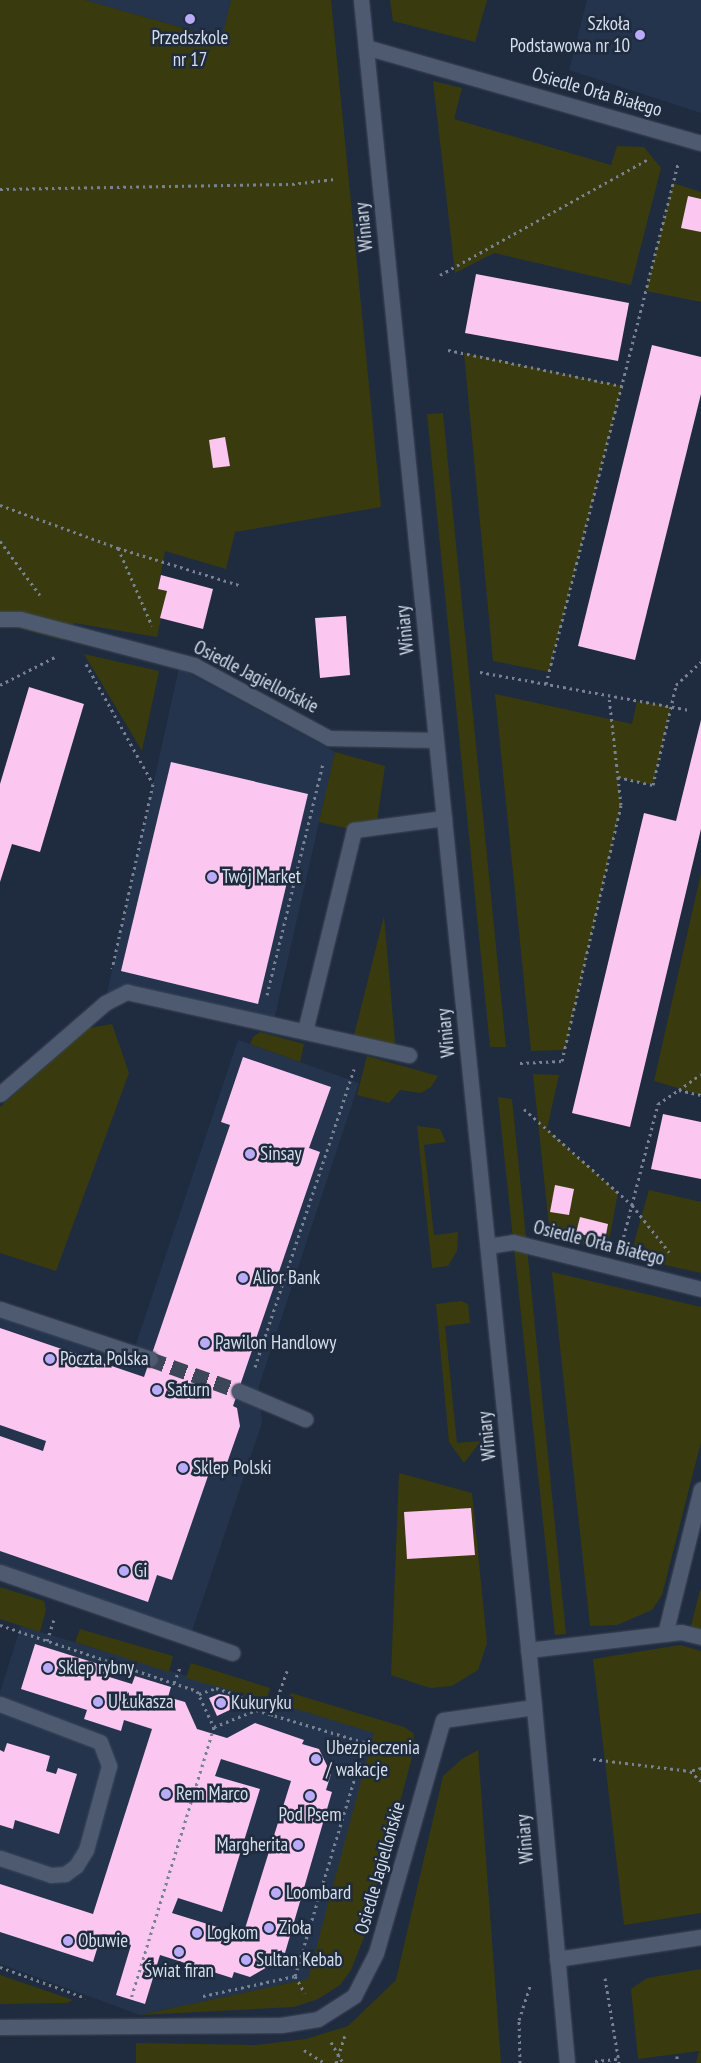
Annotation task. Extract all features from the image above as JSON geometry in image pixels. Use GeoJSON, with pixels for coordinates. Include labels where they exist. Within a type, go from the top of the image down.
{"type":"FeatureCollection","features":[{"type":"Feature","properties":{"kind":"street","name":"Winiary"},"geometry":{"type":"LineString","coordinates":[[361,0],[534,1706],[567,2063]]}},
{"type":"Feature","properties":{"kind":"street","name":"Osiedle Orła Białego"},"geometry":{"type":"LineString","coordinates":[[366,47],[701,143]]}},
{"type":"Feature","properties":{"kind":"street","name":"Osiedle Jagiellońskie"},"geometry":{"type":"LineString","coordinates":[[0,619],[20,619],[164,655],[202,669],[329,738],[436,740]]}},
{"type":"Feature","properties":{"kind":"street"},"geometry":{"type":"LineString","coordinates":[[305,1031],[354,830],[444,818]]}},
{"type":"Feature","properties":{"kind":"street"},"geometry":{"type":"LineString","coordinates":[[0,1094],[105,1002],[127,992],[409,1055]]}},
{"type":"Feature","properties":{"kind":"street","name":"Osiedle Orła Białego"},"geometry":{"type":"LineString","coordinates":[[488,1246],[513,1242],[699,1288]]}},
{"type":"Feature","properties":{"kind":"street"},"geometry":{"type":"LineString","coordinates":[[0,1309],[150,1359]]}},
{"type":"Feature","properties":{"kind":"street"},"geometry":{"type":"LineString","coordinates":[[243,1392],[305,1419]]}},
{"type":"Feature","properties":{"kind":"street"},"geometry":{"type":"LineString","coordinates":[[665,1634],[701,1488]]}},
{"type":"Feature","properties":{"kind":"street"},"geometry":{"type":"LineString","coordinates":[[0,1572],[232,1653]]}},
{"type":"Feature","properties":{"kind":"street"},"geometry":{"type":"LineString","coordinates":[[528,1650],[681,1632],[701,1637]]}},
{"type":"Feature","properties":{"kind":"street"},"geometry":{"type":"LineString","coordinates":[[0,1704],[100,1742],[109,1766],[86,1850],[76,1866],[65,1874],[51,1875],[0,1858]]}},
{"type":"Feature","properties":{"kind":"street","name":"Osiedle Jagiellońskie"},"geometry":{"type":"LineString","coordinates":[[0,2027],[281,2025],[318,2019],[354,1996],[376,1953],[443,1720],[534,1706]]}},
{"type":"Feature","properties":{"kind":"street"},"geometry":{"type":"LineString","coordinates":[[557,1959],[701,1937]]}},
{"type":"Feature","properties":{"kind":"path"},"geometry":{"type":"LineString","coordinates":[[440,275],[685,138]]}},
{"type":"Feature","properties":{"kind":"path"},"geometry":{"type":"LineString","coordinates":[[546,684],[685,138]]}},
{"type":"Feature","properties":{"kind":"path"},"geometry":{"type":"LineString","coordinates":[[0,189],[292,184],[335,179]]}},
{"type":"Feature","properties":{"kind":"path"},"geometry":{"type":"LineString","coordinates":[[448,350],[622,386]]}},
{"type":"Feature","properties":{"kind":"path"},"geometry":{"type":"LineString","coordinates":[[0,505],[118,548],[239,585]]}},
{"type":"Feature","properties":{"kind":"path"},"geometry":{"type":"LineString","coordinates":[[0,541],[67,630],[153,784],[105,1002]]}},
{"type":"Feature","properties":{"kind":"path"},"geometry":{"type":"LineString","coordinates":[[118,548],[164,655]]}},
{"type":"Feature","properties":{"kind":"path"},"geometry":{"type":"LineString","coordinates":[[618,777],[653,785],[676,685],[701,662]]}},
{"type":"Feature","properties":{"kind":"path"},"geometry":{"type":"LineString","coordinates":[[480,672],[690,710]]}},
{"type":"Feature","properties":{"kind":"path"},"geometry":{"type":"LineString","coordinates":[[520,1063],[562,1061],[622,805],[609,696]]}},
{"type":"Feature","properties":{"kind":"path"},"geometry":{"type":"LineString","coordinates":[[260,1023],[329,738]]}},
{"type":"Feature","properties":{"kind":"path"},"geometry":{"type":"LineString","coordinates":[[243,1392],[362,1045]]}},
{"type":"Feature","properties":{"kind":"path"},"geometry":{"type":"LineString","coordinates":[[616,1268],[658,1104],[701,1074]]}},
{"type":"Feature","properties":{"kind":"path"},"geometry":{"type":"LineString","coordinates":[[679,1090],[701,1095]]}},
{"type":"Feature","properties":{"kind":"path"},"geometry":{"type":"LineString","coordinates":[[524,1109],[632,1205],[699,1288]]}},
{"type":"Feature","properties":{"kind":"path"},"geometry":{"type":"LineString","coordinates":[[0,1625],[174,1683],[199,1694],[214,1726],[124,2026]]}},
{"type":"Feature","properties":{"kind":"path"},"geometry":{"type":"LineString","coordinates":[[174,1683],[182,1661]]}},
{"type":"Feature","properties":{"kind":"path"},"geometry":{"type":"LineString","coordinates":[[271,1716],[287,1671]]}},
{"type":"Feature","properties":{"kind":"path"},"geometry":{"type":"LineString","coordinates":[[199,1694],[216,1688],[241,1696],[249,1713]]}},
{"type":"Feature","properties":{"kind":"path"},"geometry":{"type":"LineString","coordinates":[[214,1726],[256,1710],[365,1744],[400,1752]]}},
{"type":"Feature","properties":{"kind":"path"},"geometry":{"type":"LineString","coordinates":[[193,1998],[296,1976],[365,1744]]}},
{"type":"Feature","properties":{"kind":"path"},"geometry":{"type":"LineString","coordinates":[[592,1759],[690,1771],[701,1768]]}},
{"type":"Feature","properties":{"kind":"path"},"geometry":{"type":"LineString","coordinates":[[690,1771],[701,1781]]}},
{"type":"Feature","properties":{"kind":"path"},"geometry":{"type":"LineString","coordinates":[[597,1953],[610,1995],[618,2061]]}},
{"type":"Feature","properties":{"kind":"path"},"geometry":{"type":"LineString","coordinates":[[0,1967],[91,2000]]}},
{"type":"Feature","properties":{"kind":"path"},"geometry":{"type":"LineString","coordinates":[[676,2056],[677,2063]]}},
{"type":"Feature","properties":{"kind":"shaded area"},"geometry":{"type":"Polygon","coordinates":[[[0,0],[85,0],[222,39],[231,0],[331,0],[381,507],[235,532],[226,569],[165,551],[158,589],[167,591],[157,637],[74,623],[63,640],[0,623],[0,0]]]}},
{"type":"Feature","properties":{"kind":"shaded area","name":"Przedszkole nr 17"},"geometry":{"type":"Polygon","coordinates":[[[85,0],[231,0],[223,39],[85,0]]]}},
{"type":"Feature","properties":{"kind":"shaded area"},"geometry":{"type":"Polygon","coordinates":[[[390,0],[487,0],[475,42],[393,21],[390,0]]]}},
{"type":"Feature","properties":{"kind":"shaded area","name":"Szkoła Podstawowa nr 10"},"geometry":{"type":"Polygon","coordinates":[[[587,0],[701,0],[701,113],[569,70],[587,0]]]}},
{"type":"Feature","properties":{"kind":"shaded area"},"geometry":{"type":"Polygon","coordinates":[[[433,81],[462,88],[454,119],[611,165],[617,146],[644,147],[661,168],[631,285],[494,253],[455,273],[433,81]]]}},
{"type":"Feature","properties":{"kind":"shaded area"},"geometry":{"type":"Polygon","coordinates":[[[673,183],[701,192],[701,302],[646,291],[673,183]]]}},
{"type":"Feature","properties":{"kind":"shaded area"},"geometry":{"type":"Polygon","coordinates":[[[464,353],[622,386],[549,672],[493,661],[464,353]]]}},
{"type":"Feature","properties":{"kind":"shaded area"},"geometry":{"type":"Polygon","coordinates":[[[443,413],[506,1047],[490,1047],[427,414],[443,413]]]}},
{"type":"Feature","properties":{"kind":"shaded area"},"geometry":{"type":"Polygon","coordinates":[[[84,654],[159,671],[142,751],[84,654]]]}},
{"type":"Feature","properties":{"kind":"shaded area"},"geometry":{"type":"Polygon","coordinates":[[[179,668],[335,752],[273,1025],[127,992],[105,1003],[179,668]]]}},
{"type":"Feature","properties":{"kind":"shaded area"},"geometry":{"type":"Polygon","coordinates":[[[495,694],[632,724],[637,701],[671,707],[653,785],[618,778],[621,805],[565,1050],[531,1051],[495,694]]]}},
{"type":"Feature","properties":{"kind":"shaded area"},"geometry":{"type":"Polygon","coordinates":[[[335,752],[385,766],[376,828],[354,830],[319,822],[335,752]]]}},
{"type":"Feature","properties":{"kind":"shaded area"},"geometry":{"type":"Polygon","coordinates":[[[701,873],[701,1095],[654,1081],[701,873]]]}},
{"type":"Feature","properties":{"kind":"shaded area"},"geometry":{"type":"Polygon","coordinates":[[[384,916],[396,1053],[352,1043],[384,916]]]}},
{"type":"Feature","properties":{"kind":"shaded area"},"geometry":{"type":"Polygon","coordinates":[[[112,1024],[129,1073],[56,1271],[0,1253],[0,1107],[89,1028],[112,1024]]]}},
{"type":"Feature","properties":{"kind":"shaded area"},"geometry":{"type":"Polygon","coordinates":[[[260,1032],[304,1044],[300,1062],[250,1044],[253,1037],[260,1032]]]}},
{"type":"Feature","properties":{"kind":"shaded area","name":"Pawilon Handlowy"},"geometry":{"type":"Polygon","coordinates":[[[238,1040],[359,1083],[259,1386],[262,1423],[192,1631],[0,1564],[0,1309],[133,1353],[238,1040]]]}},
{"type":"Feature","properties":{"kind":"shaded area"},"geometry":{"type":"Polygon","coordinates":[[[367,1056],[438,1076],[431,1087],[421,1093],[400,1090],[389,1103],[357,1095],[367,1056]]]}},
{"type":"Feature","properties":{"kind":"shaded area"},"geometry":{"type":"Polygon","coordinates":[[[533,1074],[559,1075],[547,1129],[618,1193],[607,1251],[550,1236],[533,1074]]]}},
{"type":"Feature","properties":{"kind":"shaded area"},"geometry":{"type":"Polygon","coordinates":[[[498,1097],[512,1099],[566,1634],[555,1635],[498,1097]]]}},
{"type":"Feature","properties":{"kind":"shaded area"},"geometry":{"type":"Polygon","coordinates":[[[417,1126],[440,1129],[446,1142],[424,1145],[434,1235],[458,1232],[457,1251],[448,1266],[432,1268],[417,1126]]]}},
{"type":"Feature","properties":{"kind":"shaded area"},"geometry":{"type":"Polygon","coordinates":[[[649,1190],[701,1202],[701,1273],[630,1257],[649,1190]]]}},
{"type":"Feature","properties":{"kind":"shaded area"},"geometry":{"type":"Polygon","coordinates":[[[552,1272],[701,1307],[701,1442],[662,1595],[652,1610],[617,1625],[590,1626],[552,1272]]]}},
{"type":"Feature","properties":{"kind":"shaded area"},"geometry":{"type":"Polygon","coordinates":[[[461,1301],[468,1304],[470,1323],[445,1326],[457,1443],[481,1441],[464,1463],[449,1442],[436,1304],[461,1301]]]}},
{"type":"Feature","properties":{"kind":"shaded area"},"geometry":{"type":"Polygon","coordinates":[[[399,1473],[472,1493],[487,1643],[478,1670],[452,1686],[430,1688],[391,1675],[399,1473]]]}},
{"type":"Feature","properties":{"kind":"shaded area"},"geometry":{"type":"Polygon","coordinates":[[[0,1587],[44,1601],[46,1610],[40,1632],[0,1619],[0,1587]]]}},
{"type":"Feature","properties":{"kind":"shaded area"},"geometry":{"type":"Polygon","coordinates":[[[701,1590],[701,1637],[689,1634],[701,1590]]]}},
{"type":"Feature","properties":{"kind":"shaded area"},"geometry":{"type":"Polygon","coordinates":[[[21,1626],[386,1736],[308,1979],[140,2015],[0,1964],[0,1692],[21,1626]]]}},
{"type":"Feature","properties":{"kind":"shaded area"},"geometry":{"type":"Polygon","coordinates":[[[80,1629],[173,1656],[169,1672],[75,1642],[80,1629]]]}},
{"type":"Feature","properties":{"kind":"shaded area"},"geometry":{"type":"Polygon","coordinates":[[[680,1645],[701,1651],[701,1913],[624,1925],[593,1659],[680,1645]]]}},
{"type":"Feature","properties":{"kind":"shaded area"},"geometry":{"type":"Polygon","coordinates":[[[191,1663],[270,1688],[266,1700],[186,1678],[191,1663]]]}},
{"type":"Feature","properties":{"kind":"shaded area"},"geometry":{"type":"Polygon","coordinates":[[[291,1693],[404,1727],[413,1733],[415,1746],[363,1940],[351,1970],[340,1985],[318,1999],[294,2007],[140,2015],[308,1979],[374,1733],[283,1705],[291,1693]]]}},
{"type":"Feature","properties":{"kind":"shaded area"},"geometry":{"type":"Polygon","coordinates":[[[478,1750],[501,2063],[136,2063],[136,2043],[256,2045],[306,2039],[348,2026],[396,1980],[443,1776],[462,1759],[478,1750]]]}},
{"type":"Feature","properties":{"kind":"shaded area"},"geometry":{"type":"Polygon","coordinates":[[[701,1969],[701,2063],[696,2063],[699,2051],[638,2059],[631,1989],[647,1978],[701,1969]]]}},
{"type":"Feature","properties":{"kind":"shaded area"},"geometry":{"type":"Polygon","coordinates":[[[0,1975],[73,2000],[67,2003],[0,2004],[0,1975]]]}},
{"type":"Feature","properties":{"kind":"building"},"geometry":{"type":"Polygon","coordinates":[[[688,196],[701,199],[701,232],[681,228],[688,196]]]}},
{"type":"Feature","properties":{"kind":"building"},"geometry":{"type":"Polygon","coordinates":[[[476,274],[629,303],[618,361],[465,333],[476,274]]]}},
{"type":"Feature","properties":{"kind":"building"},"geometry":{"type":"Polygon","coordinates":[[[652,345],[701,357],[701,394],[635,660],[578,646],[652,345]]]}},
{"type":"Feature","properties":{"kind":"building"},"geometry":{"type":"Polygon","coordinates":[[[225,437],[230,466],[213,468],[209,440],[225,437]]]}},
{"type":"Feature","properties":{"kind":"building"},"geometry":{"type":"Polygon","coordinates":[[[161,575],[213,589],[203,629],[160,618],[167,591],[158,589],[161,575]]]}},
{"type":"Feature","properties":{"kind":"building"},"geometry":{"type":"Polygon","coordinates":[[[346,616],[350,675],[320,678],[315,618],[346,616]]]}},
{"type":"Feature","properties":{"kind":"building"},"geometry":{"type":"Polygon","coordinates":[[[29,687],[84,704],[40,852],[12,844],[0,882],[0,784],[29,687]]]}},
{"type":"Feature","properties":{"kind":"building"},"geometry":{"type":"Polygon","coordinates":[[[701,720],[701,829],[630,1127],[572,1113],[644,813],[676,821],[701,720]]]}},
{"type":"Feature","properties":{"kind":"building"},"geometry":{"type":"Polygon","coordinates":[[[171,762],[308,794],[258,1004],[121,971],[171,762]]]}},
{"type":"Feature","properties":{"kind":"building","name":"Pawilon Handlowy"},"geometry":{"type":"Polygon","coordinates":[[[243,1057],[331,1087],[309,1148],[320,1152],[233,1406],[237,1408],[240,1426],[227,1463],[214,1476],[209,1473],[172,1580],[157,1575],[148,1602],[0,1551],[0,1436],[43,1451],[46,1441],[0,1425],[0,1328],[144,1377],[230,1125],[221,1122],[243,1057]]]}},
{"type":"Feature","properties":{"kind":"building"},"geometry":{"type":"Polygon","coordinates":[[[663,1114],[701,1122],[701,1179],[651,1169],[663,1114]]]}},
{"type":"Feature","properties":{"kind":"building"},"geometry":{"type":"Polygon","coordinates":[[[555,1185],[574,1189],[569,1215],[550,1212],[555,1185]]]}},
{"type":"Feature","properties":{"kind":"building"},"geometry":{"type":"Polygon","coordinates":[[[580,1217],[608,1224],[605,1240],[576,1233],[580,1217]]]}},
{"type":"Feature","properties":{"kind":"building"},"geometry":{"type":"Polygon","coordinates":[[[471,1508],[475,1555],[407,1559],[404,1512],[471,1508]]]}},
{"type":"Feature","properties":{"kind":"building"},"geometry":{"type":"Polygon","coordinates":[[[35,1644],[108,1667],[106,1676],[132,1684],[135,1676],[171,1687],[168,1697],[185,1702],[197,1729],[227,1738],[255,1723],[304,1740],[302,1744],[319,1749],[331,1774],[326,1790],[332,1792],[285,1953],[278,1951],[274,1963],[250,1977],[234,1972],[232,1978],[160,1955],[145,2004],[116,1995],[131,1945],[101,1936],[93,1962],[0,1932],[0,1884],[93,1914],[152,1729],[124,1720],[121,1731],[84,1719],[87,1710],[21,1689],[35,1644]],[[221,1759],[215,1776],[260,1789],[222,1912],[178,1898],[172,1913],[243,1935],[291,1781],[221,1759]]]}},
{"type":"Feature","properties":{"kind":"building"},"geometry":{"type":"Polygon","coordinates":[[[219,1694],[229,1696],[234,1708],[217,1716],[209,1698],[219,1694]]]}},
{"type":"Feature","properties":{"kind":"building"},"geometry":{"type":"Polygon","coordinates":[[[7,1743],[50,1756],[46,1771],[56,1774],[58,1768],[77,1774],[59,1834],[15,1820],[13,1829],[0,1825],[0,1750],[4,1752],[7,1743]]]}},
{"type":"Feature","properties":{"kind":"tunnel"},"geometry":{"type":"LineString","coordinates":[[150,1359],[239,1391]]}},
{"type":"Feature","properties":{"kind":"place","name":"Przedszkole nr 17"},"geometry":{"type":"Point","coordinates":[190,19]}},
{"type":"Feature","properties":{"kind":"place","name":"Szkoła Podstawowa nr 10"},"geometry":{"type":"Point","coordinates":[640,35]}},
{"type":"Feature","properties":{"kind":"place","name":"Twój Market"},"geometry":{"type":"Point","coordinates":[212,877]}},
{"type":"Feature","properties":{"kind":"place","name":"Sinsay"},"geometry":{"type":"Point","coordinates":[250,1154]}},
{"type":"Feature","properties":{"kind":"place","name":"Alior Bank"},"geometry":{"type":"Point","coordinates":[243,1278]}},
{"type":"Feature","properties":{"kind":"place","name":"Pawilon Handlowy"},"geometry":{"type":"Point","coordinates":[205,1343]}},
{"type":"Feature","properties":{"kind":"place","name":"Poczta Polska"},"geometry":{"type":"Point","coordinates":[50,1359]}},
{"type":"Feature","properties":{"kind":"place","name":"Saturn"},"geometry":{"type":"Point","coordinates":[157,1390]}},
{"type":"Feature","properties":{"kind":"place","name":"Sklep Polski"},"geometry":{"type":"Point","coordinates":[183,1468]}},
{"type":"Feature","properties":{"kind":"place","name":"Gi"},"geometry":{"type":"Point","coordinates":[124,1571]}},
{"type":"Feature","properties":{"kind":"place","name":"Sklep rybny"},"geometry":{"type":"Point","coordinates":[48,1668]}},
{"type":"Feature","properties":{"kind":"place","name":"U Łukasza"},"geometry":{"type":"Point","coordinates":[98,1702]}},
{"type":"Feature","properties":{"kind":"place","name":"Kukuryku"},"geometry":{"type":"Point","coordinates":[221,1703]}},
{"type":"Feature","properties":{"kind":"place","name":"Ubezpieczenia / wakacje"},"geometry":{"type":"Point","coordinates":[316,1759]}},
{"type":"Feature","properties":{"kind":"place","name":"Rem Marco"},"geometry":{"type":"Point","coordinates":[166,1794]}},
{"type":"Feature","properties":{"kind":"place","name":"Pod Psem"},"geometry":{"type":"Point","coordinates":[310,1796]}},
{"type":"Feature","properties":{"kind":"place","name":"Margherita"},"geometry":{"type":"Point","coordinates":[298,1845]}},
{"type":"Feature","properties":{"kind":"place","name":"Loombard"},"geometry":{"type":"Point","coordinates":[276,1893]}},
{"type":"Feature","properties":{"kind":"place","name":"Zioła"},"geometry":{"type":"Point","coordinates":[269,1928]}},
{"type":"Feature","properties":{"kind":"place","name":"Logkom"},"geometry":{"type":"Point","coordinates":[197,1933]}},
{"type":"Feature","properties":{"kind":"place","name":"Obuwie"},"geometry":{"type":"Point","coordinates":[68,1941]}},
{"type":"Feature","properties":{"kind":"place","name":"Świat firan"},"geometry":{"type":"Point","coordinates":[179,1952]}},
{"type":"Feature","properties":{"kind":"place","name":"Sultan Kebab"},"geometry":{"type":"Point","coordinates":[246,1960]}}]}
